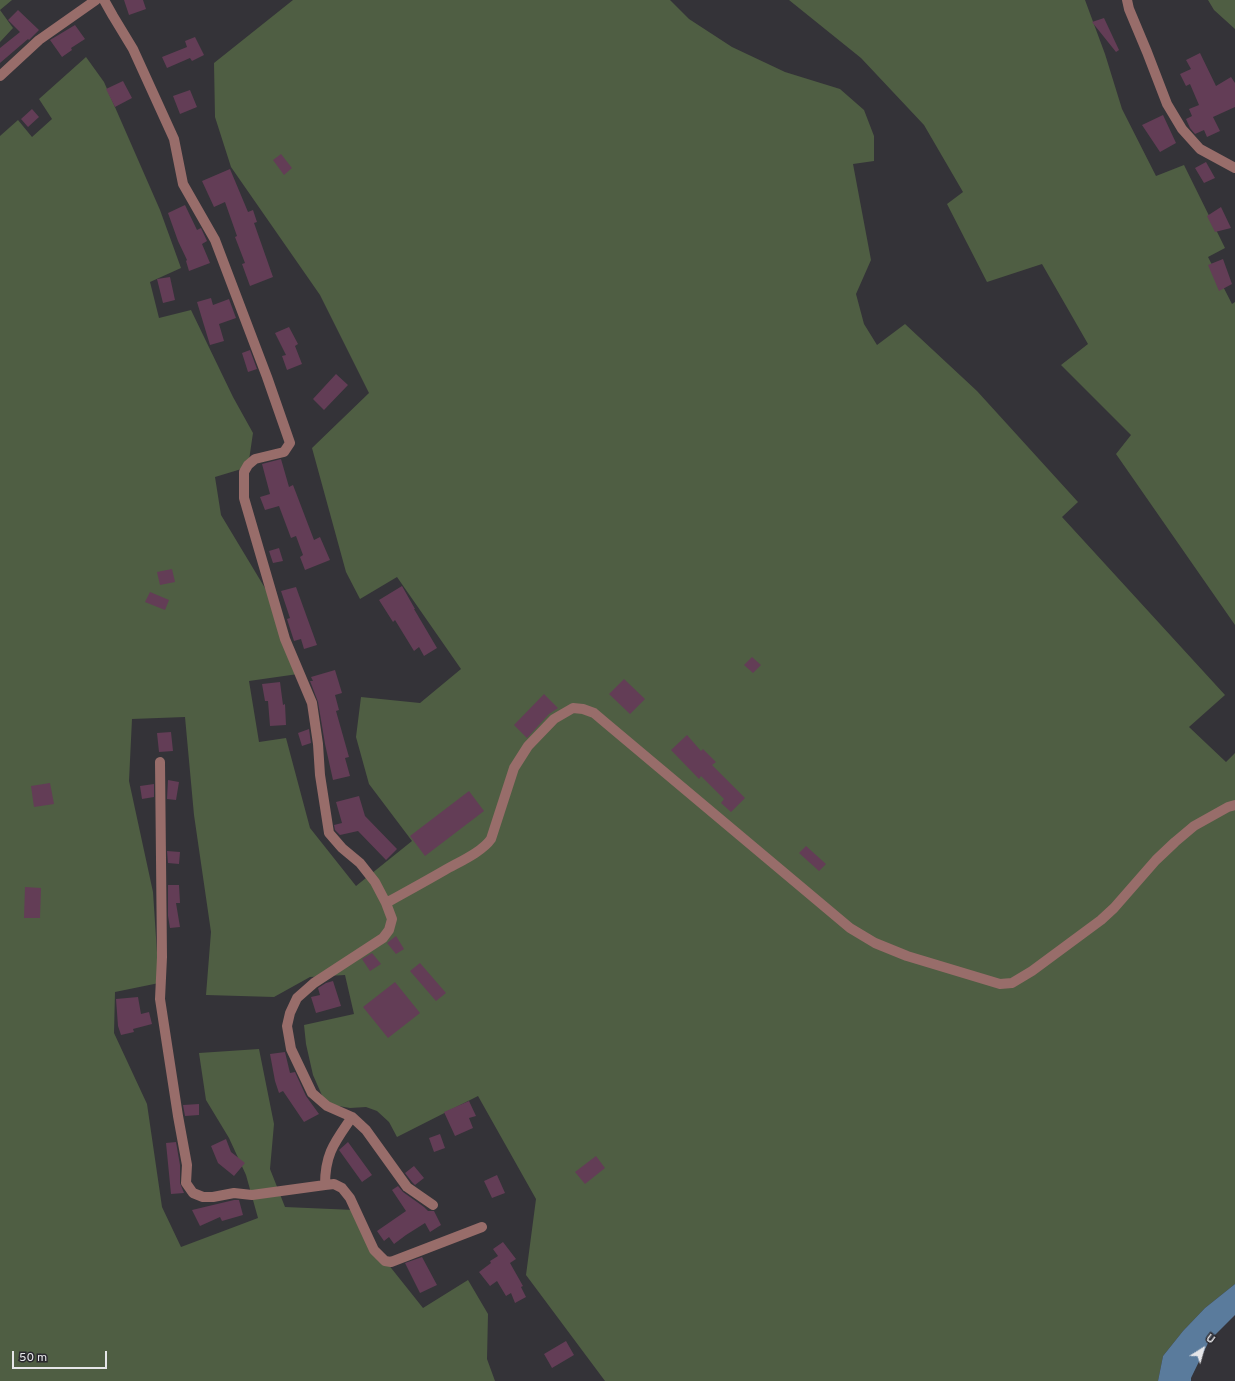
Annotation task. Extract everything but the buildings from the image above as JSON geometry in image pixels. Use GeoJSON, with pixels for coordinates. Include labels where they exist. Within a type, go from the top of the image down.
{"type":"FeatureCollection","features":[{"type":"Feature","properties":{"kind":"street"},"geometry":{"type":"LineString","coordinates":[[0,76],[39,40],[96,0]]}},
{"type":"Feature","properties":{"kind":"street"},"geometry":{"type":"LineString","coordinates":[[104,0],[133,48],[174,139],[183,184],[215,240],[267,377],[290,443],[284,452],[255,459],[248,465],[244,472],[244,498],[286,639],[312,703],[318,744],[320,776],[329,833],[342,848],[360,863],[375,882],[386,903],[392,919],[389,930],[383,938],[314,983],[297,998],[290,1013],[287,1026],[291,1049],[312,1093],[327,1106],[352,1117],[366,1130],[407,1187],[433,1206]]}},
{"type":"Feature","properties":{"kind":"street"},"geometry":{"type":"LineString","coordinates":[[1127,0],[1129,9],[1167,104],[1178,123],[1200,149],[1235,168]]}},
{"type":"Feature","properties":{"kind":"street"},"geometry":{"type":"LineString","coordinates":[[386,903],[463,860],[483,848],[488,843],[514,768],[523,752],[554,719],[573,708],[583,708],[594,713],[608,724],[850,928],[874,943],[907,956],[1000,984],[1012,983],[1032,971],[1101,920],[1175,842],[1194,826],[1228,807],[1235,805]]}},
{"type":"Feature","properties":{"kind":"street"},"geometry":{"type":"LineString","coordinates":[[160,762],[162,957],[160,999],[187,1165],[186,1183],[193,1193],[203,1197],[213,1197],[234,1193],[252,1195],[325,1185],[337,1185],[350,1198],[374,1250],[385,1261],[391,1262],[482,1227]]}},
{"type":"Feature","properties":{"kind":"street"},"geometry":{"type":"LineString","coordinates":[[325,1185],[325,1170],[332,1147],[352,1117]]}},
{"type":"Feature","properties":{"kind":"green space"},"geometry":{"type":"Polygon","coordinates":[[[0,0],[12,0],[0,10],[0,0]]]}},
{"type":"Feature","properties":{"kind":"green space"},"geometry":{"type":"Polygon","coordinates":[[[293,0],[670,0],[689,19],[732,47],[785,72],[840,89],[864,110],[874,136],[874,161],[853,164],[871,260],[856,294],[864,324],[877,345],[905,324],[977,391],[1078,502],[1062,517],[1225,695],[1189,727],[1226,762],[1235,753],[1235,1284],[1205,1308],[1183,1331],[1163,1356],[1158,1381],[605,1381],[526,1275],[536,1199],[478,1096],[397,1137],[389,1122],[377,1111],[366,1107],[350,1108],[333,1105],[324,1100],[313,1075],[306,1044],[304,1025],[354,1014],[345,975],[310,977],[274,997],[206,995],[211,932],[194,815],[185,717],[132,719],[129,781],[153,892],[159,983],[115,992],[114,1033],[147,1104],[162,1207],[181,1247],[258,1218],[246,1175],[229,1138],[206,1100],[199,1053],[259,1049],[274,1124],[270,1169],[285,1207],[354,1210],[372,1244],[423,1308],[468,1280],[488,1314],[487,1359],[495,1381],[0,1381],[0,136],[18,120],[32,137],[52,119],[39,99],[86,57],[104,82],[160,210],[181,268],[150,282],[159,318],[191,310],[233,397],[253,433],[248,467],[215,477],[221,515],[274,603],[298,674],[249,681],[259,742],[286,738],[310,828],[356,886],[412,841],[369,784],[356,737],[361,697],[420,703],[461,669],[397,577],[360,599],[346,572],[312,448],[369,393],[320,295],[231,167],[215,117],[214,63],[293,0]]]}},
{"type":"Feature","properties":{"kind":"green space"},"geometry":{"type":"Polygon","coordinates":[[[789,0],[1085,0],[1105,54],[1122,109],[1156,176],[1184,165],[1225,248],[1208,257],[1232,304],[1235,302],[1235,625],[1116,454],[1131,435],[1061,365],[1088,344],[1042,264],[987,282],[947,204],[963,192],[924,125],[861,58],[789,0]]]}},
{"type":"Feature","properties":{"kind":"green space"},"geometry":{"type":"Polygon","coordinates":[[[1208,0],[1235,0],[1235,29],[1214,10],[1208,0]]]}},
{"type":"Feature","properties":{"kind":"green space"},"geometry":{"type":"Polygon","coordinates":[[[0,10],[13,28],[0,42],[0,10]]]}},
{"type":"Feature","properties":{"kind":"water"},"geometry":{"type":"Polygon","coordinates":[[[1235,1284],[1235,1315],[1209,1341],[1191,1378],[1191,1381],[1158,1381],[1163,1356],[1183,1331],[1205,1308],[1235,1284]]]}}]}
